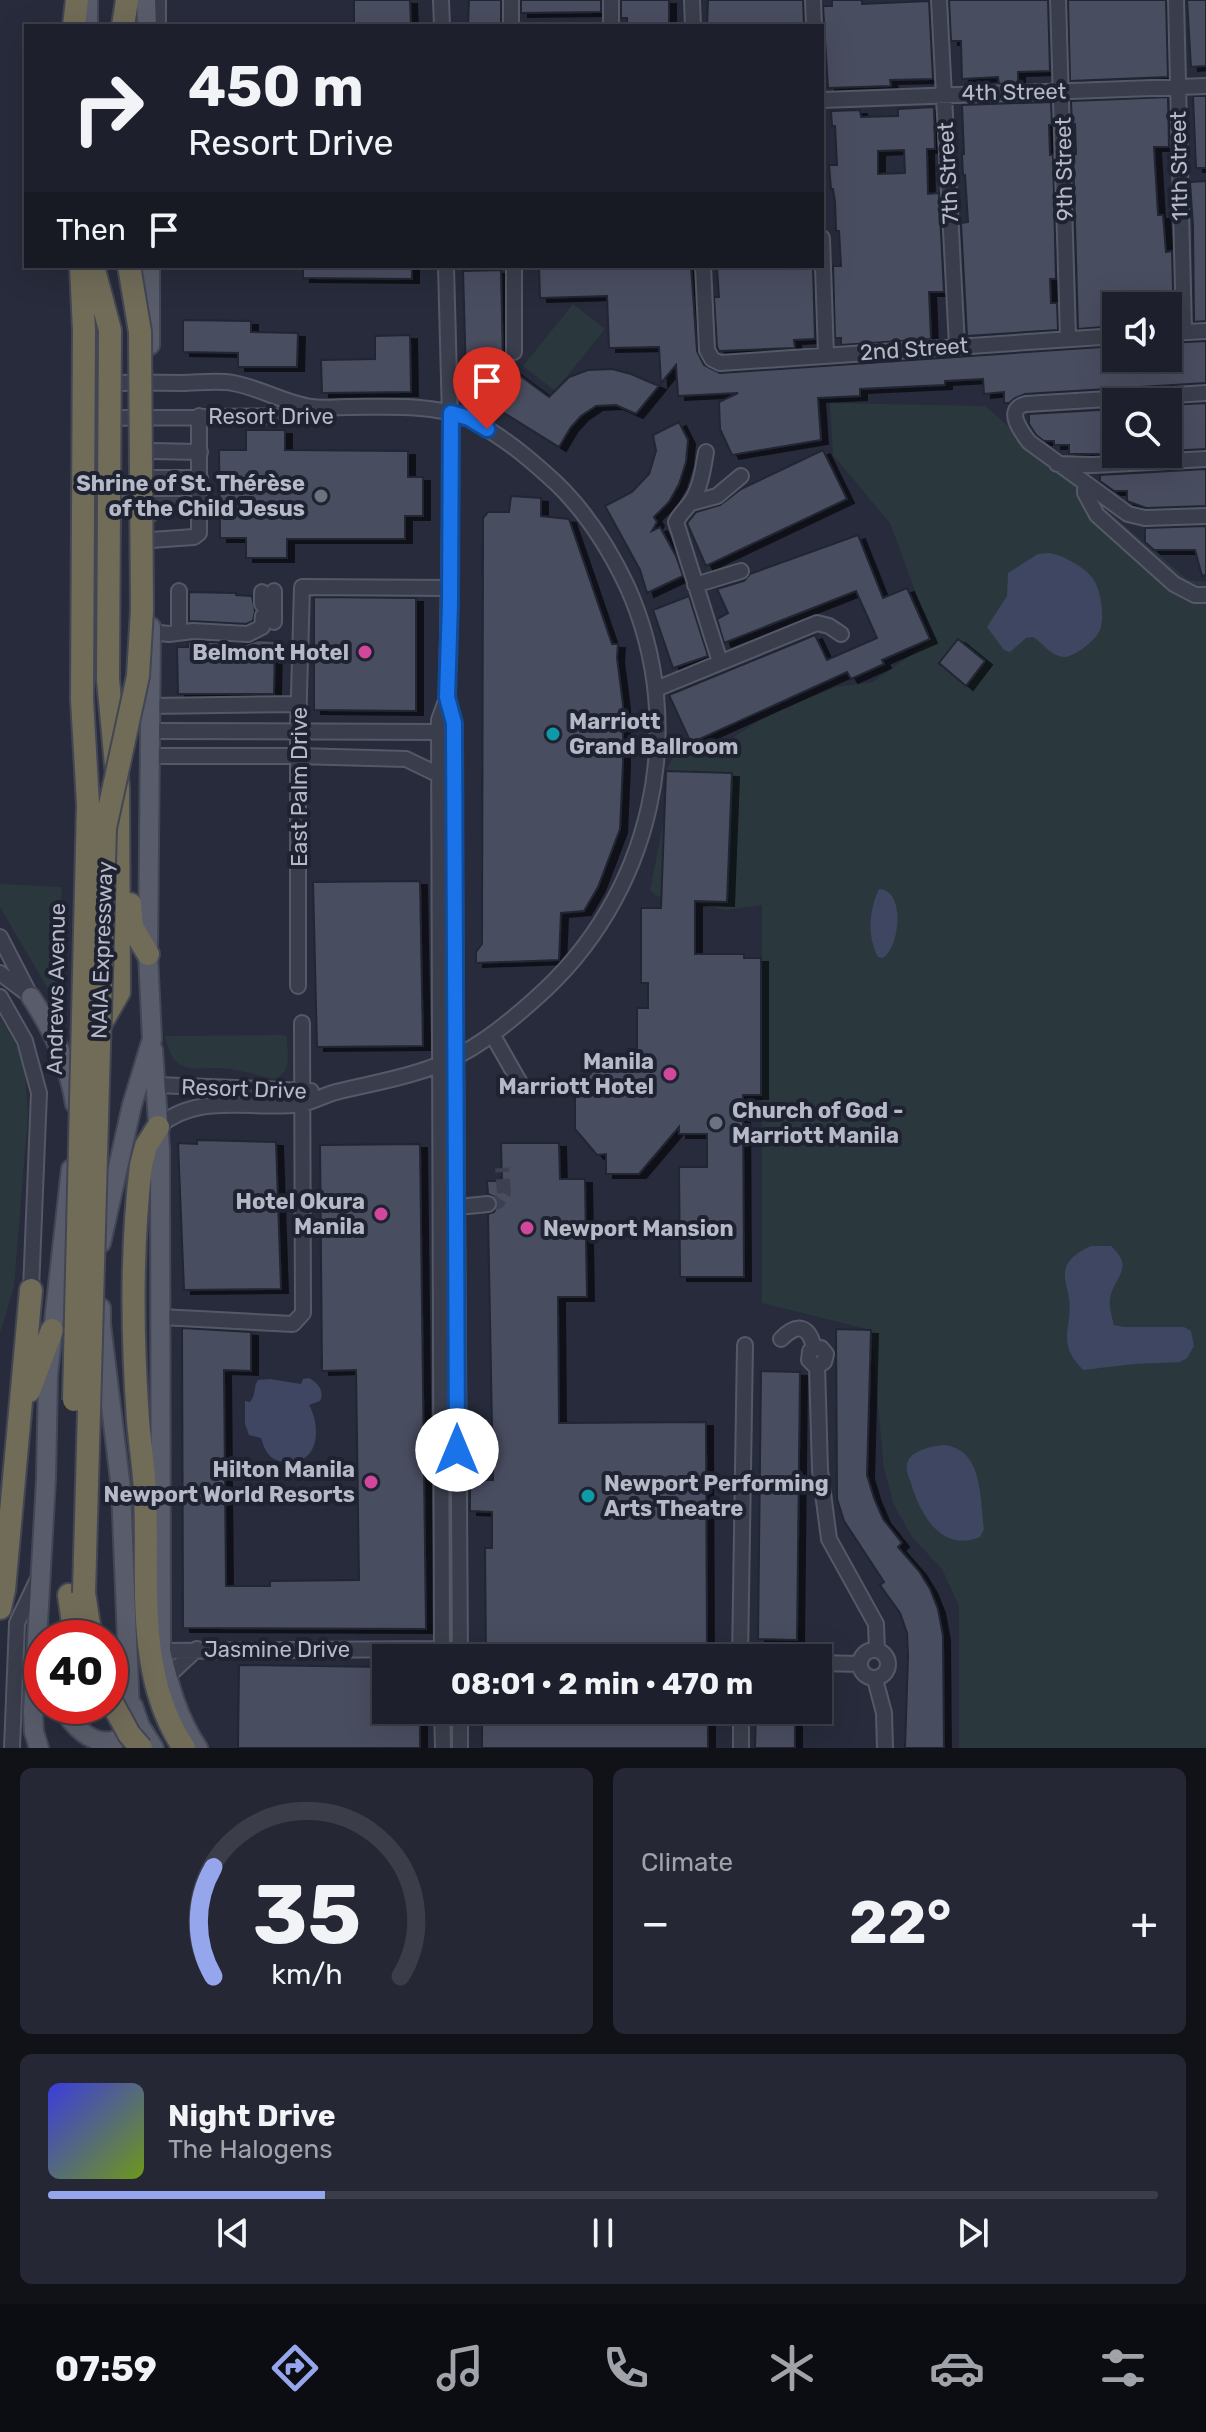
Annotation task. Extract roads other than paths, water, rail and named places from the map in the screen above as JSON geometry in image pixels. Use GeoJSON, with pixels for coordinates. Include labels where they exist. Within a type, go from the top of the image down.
{"type":"FeatureCollection","features":[{"type":"Feature","properties":{"kind":"highway"},"geometry":{"type":"LineString","coordinates":[[75,24],[77,0]]}},
{"type":"Feature","properties":{"kind":"highway"},"geometry":{"type":"LineString","coordinates":[[123,24],[127,0]]}},
{"type":"Feature","properties":{"kind":"highway","name":"NAIA Expressway"},"geometry":{"type":"LineString","coordinates":[[72,1620],[69,1595],[88,804],[82,700],[84,330],[81,268]]}},
{"type":"Feature","properties":{"kind":"highway"},"geometry":{"type":"LineString","coordinates":[[79,1063],[119,992],[110,330],[93,268]]}},
{"type":"Feature","properties":{"kind":"highway"},"geometry":{"type":"LineString","coordinates":[[126,268],[114,679],[128,760],[130,830],[127,867],[132,927],[148,954]]}},
{"type":"Feature","properties":{"kind":"highway","name":"NAIA Expressway"},"geometry":{"type":"LineString","coordinates":[[88,1620],[84,1593],[105,828],[138,676],[142,610],[140,332],[126,268]]}},
{"type":"Feature","properties":{"kind":"highway"},"geometry":{"type":"LineString","coordinates":[[158,1127],[143,1156],[138,1186],[134,1317],[138,1421],[145,1492],[147,1636],[164,1709],[184,1748]]}},
{"type":"Feature","properties":{"kind":"highway"},"geometry":{"type":"LineString","coordinates":[[0,1608],[31,1290]]}},
{"type":"Feature","properties":{"kind":"highway"},"geometry":{"type":"LineString","coordinates":[[19,1418],[52,1330]]}},
{"type":"Feature","properties":{"kind":"highway"},"geometry":{"type":"LineString","coordinates":[[106,1724],[123,1748]]}},
{"type":"Feature","properties":{"kind":"highway"},"geometry":{"type":"LineString","coordinates":[[124,1724],[141,1748]]}},
{"type":"Feature","properties":{"kind":"main road"},"geometry":{"type":"LineString","coordinates":[[87,0],[88,24]]}},
{"type":"Feature","properties":{"kind":"main road"},"geometry":{"type":"LineString","coordinates":[[146,0],[147,24]]}},
{"type":"Feature","properties":{"kind":"main road","name":"Andrews Avenue"},"geometry":{"type":"LineString","coordinates":[[40,1620],[48,1375],[77,1115],[79,1063],[91,418],[98,383],[92,268]]}},
{"type":"Feature","properties":{"kind":"main road"},"geometry":{"type":"LineString","coordinates":[[98,383],[106,268]]}},
{"type":"Feature","properties":{"kind":"main road"},"geometry":{"type":"LineString","coordinates":[[150,268],[151,756],[148,954],[158,1127],[161,1651],[175,1704],[189,1736],[198,1748]]}},
{"type":"Feature","properties":{"kind":"main road"},"geometry":{"type":"LineString","coordinates":[[90,515],[101,500],[118,493],[130,496],[151,509]]}},
{"type":"Feature","properties":{"kind":"main road"},"geometry":{"type":"LineString","coordinates":[[31,997],[61,1053],[77,1115]]}},
{"type":"Feature","properties":{"kind":"main road"},"geometry":{"type":"LineString","coordinates":[[126,1620],[121,1489],[101,1324],[101,1235],[132,1105],[152,1039]]}},
{"type":"Feature","properties":{"kind":"main road"},"geometry":{"type":"LineString","coordinates":[[31,1290],[52,1330]]}},
{"type":"Feature","properties":{"kind":"main road"},"geometry":{"type":"LineString","coordinates":[[128,1683],[140,1726],[154,1748]]}},
{"type":"Feature","properties":{"kind":"main road","name":"Andrews Avenue"},"geometry":{"type":"LineString","coordinates":[[34,1724],[39,1748]]}},
{"type":"Feature","properties":{"kind":"main road"},"geometry":{"type":"LineString","coordinates":[[74,1724],[88,1738],[103,1743],[113,1742],[124,1734],[128,1724]]}},
{"type":"Feature","properties":{"kind":"street"},"geometry":{"type":"LineString","coordinates":[[76,24],[87,0]]}},
{"type":"Feature","properties":{"kind":"street"},"geometry":{"type":"LineString","coordinates":[[158,0],[158,24]]}},
{"type":"Feature","properties":{"kind":"street"},"geometry":{"type":"LineString","coordinates":[[441,0],[442,24]]}},
{"type":"Feature","properties":{"kind":"street"},"geometry":{"type":"LineString","coordinates":[[511,0],[511,24]]}},
{"type":"Feature","properties":{"kind":"street"},"geometry":{"type":"LineString","coordinates":[[611,0],[611,24]]}},
{"type":"Feature","properties":{"kind":"street"},"geometry":{"type":"LineString","coordinates":[[692,0],[693,24]]}},
{"type":"Feature","properties":{"kind":"street"},"geometry":{"type":"LineString","coordinates":[[813,0],[814,24]]}},
{"type":"Feature","properties":{"kind":"street","name":"7th Street"},"geometry":{"type":"LineString","coordinates":[[939,0],[957,346]]}},
{"type":"Feature","properties":{"kind":"street","name":"9th Street"},"geometry":{"type":"LineString","coordinates":[[1058,0],[1068,338]]}},
{"type":"Feature","properties":{"kind":"street","name":"11th Street"},"geometry":{"type":"LineString","coordinates":[[1176,0],[1184,332]]}},
{"type":"Feature","properties":{"kind":"street","name":"4th Street"},"geometry":{"type":"LineString","coordinates":[[824,100],[1206,86]]}},
{"type":"Feature","properties":{"kind":"street"},"geometry":{"type":"LineString","coordinates":[[446,268],[451,413],[447,697],[454,723],[460,1644]]}},
{"type":"Feature","properties":{"kind":"street"},"geometry":{"type":"LineString","coordinates":[[514,268],[514,352]]}},
{"type":"Feature","properties":{"kind":"street","name":"2nd Street"},"geometry":{"type":"LineString","coordinates":[[703,268],[707,350],[712,359],[720,363],[1102,337]]}},
{"type":"Feature","properties":{"kind":"street"},"geometry":{"type":"LineString","coordinates":[[823,268],[826,356]]}},
{"type":"Feature","properties":{"kind":"street"},"geometry":{"type":"LineString","coordinates":[[1184,332],[1206,331]]}},
{"type":"Feature","properties":{"kind":"street","name":"Resort Drive"},"geometry":{"type":"LineString","coordinates":[[98,383],[230,382],[312,412]]}},
{"type":"Feature","properties":{"kind":"street"},"geometry":{"type":"LineString","coordinates":[[1206,393],[1026,404],[1016,409],[1015,418],[1018,428],[1029,442],[1128,514],[1145,518],[1206,516]]}},
{"type":"Feature","properties":{"kind":"street","name":"Resort Drive"},"geometry":{"type":"LineString","coordinates":[[91,418],[426,407],[469,418],[523,452],[567,494],[595,528],[617,565],[635,605],[648,646],[656,689],[659,722],[655,777],[638,852],[621,890],[589,943],[558,978],[546,981],[527,1000],[525,1008],[492,1034],[456,1056],[405,1076],[332,1093],[198,1107],[174,1114],[158,1127]]}},
{"type":"Feature","properties":{"kind":"street"},"geometry":{"type":"LineString","coordinates":[[151,540],[197,536],[200,528],[199,416]]}},
{"type":"Feature","properties":{"kind":"street"},"geometry":{"type":"LineString","coordinates":[[151,451],[200,452]]}},
{"type":"Feature","properties":{"kind":"street"},"geometry":{"type":"LineString","coordinates":[[706,452],[702,475],[691,503],[676,522],[720,662]]}},
{"type":"Feature","properties":{"kind":"street"},"geometry":{"type":"LineString","coordinates":[[1056,464],[1206,459]]}},
{"type":"Feature","properties":{"kind":"street"},"geometry":{"type":"LineString","coordinates":[[691,503],[717,496],[741,476]]}},
{"type":"Feature","properties":{"kind":"street"},"geometry":{"type":"LineString","coordinates":[[151,478],[200,478]]}},
{"type":"Feature","properties":{"kind":"street"},"geometry":{"type":"LineString","coordinates":[[1085,484],[1090,505],[1097,515],[1174,584],[1195,595],[1206,595]]}},
{"type":"Feature","properties":{"kind":"street"},"geometry":{"type":"LineString","coordinates":[[151,509],[200,504]]}},
{"type":"Feature","properties":{"kind":"street"},"geometry":{"type":"LineString","coordinates":[[695,585],[741,571]]}},
{"type":"Feature","properties":{"kind":"street","name":"East Palm Drive"},"geometry":{"type":"LineString","coordinates":[[298,986],[298,730],[302,587],[450,588]]}},
{"type":"Feature","properties":{"kind":"street"},"geometry":{"type":"LineString","coordinates":[[179,591],[179,631]]}},
{"type":"Feature","properties":{"kind":"street"},"geometry":{"type":"LineString","coordinates":[[151,632],[248,634],[262,627],[267,605]]}},
{"type":"Feature","properties":{"kind":"street"},"geometry":{"type":"LineString","coordinates":[[656,689],[817,623],[841,634]]}},
{"type":"Feature","properties":{"kind":"street"},"geometry":{"type":"LineString","coordinates":[[442,1644],[439,720],[447,697]]}},
{"type":"Feature","properties":{"kind":"street"},"geometry":{"type":"LineString","coordinates":[[151,706],[299,704]]}},
{"type":"Feature","properties":{"kind":"street"},"geometry":{"type":"LineString","coordinates":[[151,731],[439,732]]}},
{"type":"Feature","properties":{"kind":"street"},"geometry":{"type":"LineString","coordinates":[[151,756],[406,759],[439,775]]}},
{"type":"Feature","properties":{"kind":"street"},"geometry":{"type":"LineString","coordinates":[[0,937],[31,997]]}},
{"type":"Feature","properties":{"kind":"street"},"geometry":{"type":"LineString","coordinates":[[0,959],[31,997]]}},
{"type":"Feature","properties":{"kind":"street"},"geometry":{"type":"LineString","coordinates":[[0,973],[31,997]]}},
{"type":"Feature","properties":{"kind":"street"},"geometry":{"type":"LineString","coordinates":[[0,997],[25,1041],[39,1093],[31,1290]]}},
{"type":"Feature","properties":{"kind":"street"},"geometry":{"type":"LineString","coordinates":[[161,1317],[293,1324],[303,1313],[302,1023]]}},
{"type":"Feature","properties":{"kind":"street"},"geometry":{"type":"LineString","coordinates":[[492,1034],[520,1083]]}},
{"type":"Feature","properties":{"kind":"street","name":"Resort Drive"},"geometry":{"type":"LineString","coordinates":[[156,1085],[303,1097]]}},
{"type":"Feature","properties":{"kind":"street"},"geometry":{"type":"LineString","coordinates":[[439,1169],[455,1169]]}},
{"type":"Feature","properties":{"kind":"street"},"geometry":{"type":"LineString","coordinates":[[439,1208],[488,1204]]}},
{"type":"Feature","properties":{"kind":"street"},"geometry":{"type":"LineString","coordinates":[[440,1278],[448,1273],[456,1277]]}},
{"type":"Feature","properties":{"kind":"street"},"geometry":{"type":"LineString","coordinates":[[781,1339],[797,1328],[806,1330],[811,1336],[814,1348],[808,1358],[817,1365],[820,1470],[829,1539],[876,1624],[877,1650]]}},
{"type":"Feature","properties":{"kind":"street"},"geometry":{"type":"LineString","coordinates":[[740,1644],[745,1345]]}},
{"type":"Feature","properties":{"kind":"street"},"geometry":{"type":"LineString","coordinates":[[12,1748],[17,1623],[41,1571]]}},
{"type":"Feature","properties":{"kind":"street"},"geometry":{"type":"LineString","coordinates":[[167,1677],[197,1649]]}},
{"type":"Feature","properties":{"kind":"street"},"geometry":{"type":"LineString","coordinates":[[877,1650],[885,1655],[889,1664],[883,1676],[875,1679],[863,1673],[860,1664],[863,1655],[877,1650]]}},
{"type":"Feature","properties":{"kind":"street","name":"Jasmine Drive"},"geometry":{"type":"LineString","coordinates":[[161,1651],[372,1653]]}},
{"type":"Feature","properties":{"kind":"street"},"geometry":{"type":"LineString","coordinates":[[832,1663],[860,1664]]}},
{"type":"Feature","properties":{"kind":"street"},"geometry":{"type":"LineString","coordinates":[[875,1679],[884,1713],[885,1748]]}},
{"type":"Feature","properties":{"kind":"street"},"geometry":{"type":"LineString","coordinates":[[442,1724],[443,1748]]}},
{"type":"Feature","properties":{"kind":"street"},"geometry":{"type":"LineString","coordinates":[[460,1724],[460,1748]]}},
{"type":"Feature","properties":{"kind":"street"},"geometry":{"type":"LineString","coordinates":[[741,1724],[741,1748]]}},
{"type":"Feature","properties":{"kind":"water"},"geometry":{"type":"Polygon","coordinates":[[[1049,553],[1075,563],[1092,577],[1102,610],[1099,632],[1084,648],[1067,657],[1055,654],[1033,637],[1026,638],[1010,652],[1004,650],[987,627],[1007,596],[1008,573],[1038,554],[1049,553]]]}},
{"type":"Feature","properties":{"kind":"water"},"geometry":{"type":"Polygon","coordinates":[[[879,889],[888,892],[893,899],[898,920],[893,943],[883,958],[878,957],[874,949],[871,932],[871,914],[879,889]]]}},
{"type":"Feature","properties":{"kind":"water"},"geometry":{"type":"Polygon","coordinates":[[[1091,1246],[1111,1246],[1122,1261],[1121,1273],[1110,1299],[1114,1325],[1184,1327],[1191,1331],[1194,1346],[1187,1358],[1180,1362],[1083,1370],[1067,1343],[1070,1309],[1065,1272],[1071,1259],[1091,1246]]]}},
{"type":"Feature","properties":{"kind":"water"},"geometry":{"type":"Polygon","coordinates":[[[309,1378],[318,1385],[322,1394],[320,1401],[309,1405],[316,1433],[312,1450],[298,1461],[276,1460],[267,1452],[261,1438],[249,1435],[245,1424],[245,1401],[250,1402],[258,1380],[301,1384],[303,1379],[309,1378]]]}},
{"type":"Feature","properties":{"kind":"water"},"geometry":{"type":"Polygon","coordinates":[[[944,1445],[957,1448],[973,1465],[982,1503],[984,1529],[980,1537],[966,1541],[944,1535],[927,1518],[915,1495],[907,1471],[909,1459],[920,1450],[944,1445]]]}},
{"type":"Feature","properties":{"kind":"tunnel"},"geometry":{"type":"LineString","coordinates":[[488,1204],[498,1202],[504,1193],[502,1168]]}},
{"type":"Feature","properties":{"kind":"place","name":"Shrine of St. Thérèse of the Child Jesus"},"geometry":{"type":"Point","coordinates":[321,496]}},
{"type":"Feature","properties":{"kind":"place","name":"Belmont Hotel"},"geometry":{"type":"Point","coordinates":[365,652]}},
{"type":"Feature","properties":{"kind":"place","name":"Marriott Grand Ballroom"},"geometry":{"type":"Point","coordinates":[553,734]}},
{"type":"Feature","properties":{"kind":"place","name":"Manila Marriott Hotel"},"geometry":{"type":"Point","coordinates":[670,1074]}},
{"type":"Feature","properties":{"kind":"place","name":"Church of God - Marriott Manila"},"geometry":{"type":"Point","coordinates":[716,1123]}},
{"type":"Feature","properties":{"kind":"place","name":"Hotel Okura Manila"},"geometry":{"type":"Point","coordinates":[381,1214]}},
{"type":"Feature","properties":{"kind":"place","name":"Newport Mansion"},"geometry":{"type":"Point","coordinates":[527,1228]}},
{"type":"Feature","properties":{"kind":"place","name":"Hilton Manila Newport World Resorts"},"geometry":{"type":"Point","coordinates":[371,1482]}},
{"type":"Feature","properties":{"kind":"place","name":"Newport Performing Arts Theatre"},"geometry":{"type":"Point","coordinates":[588,1496]}}]}
